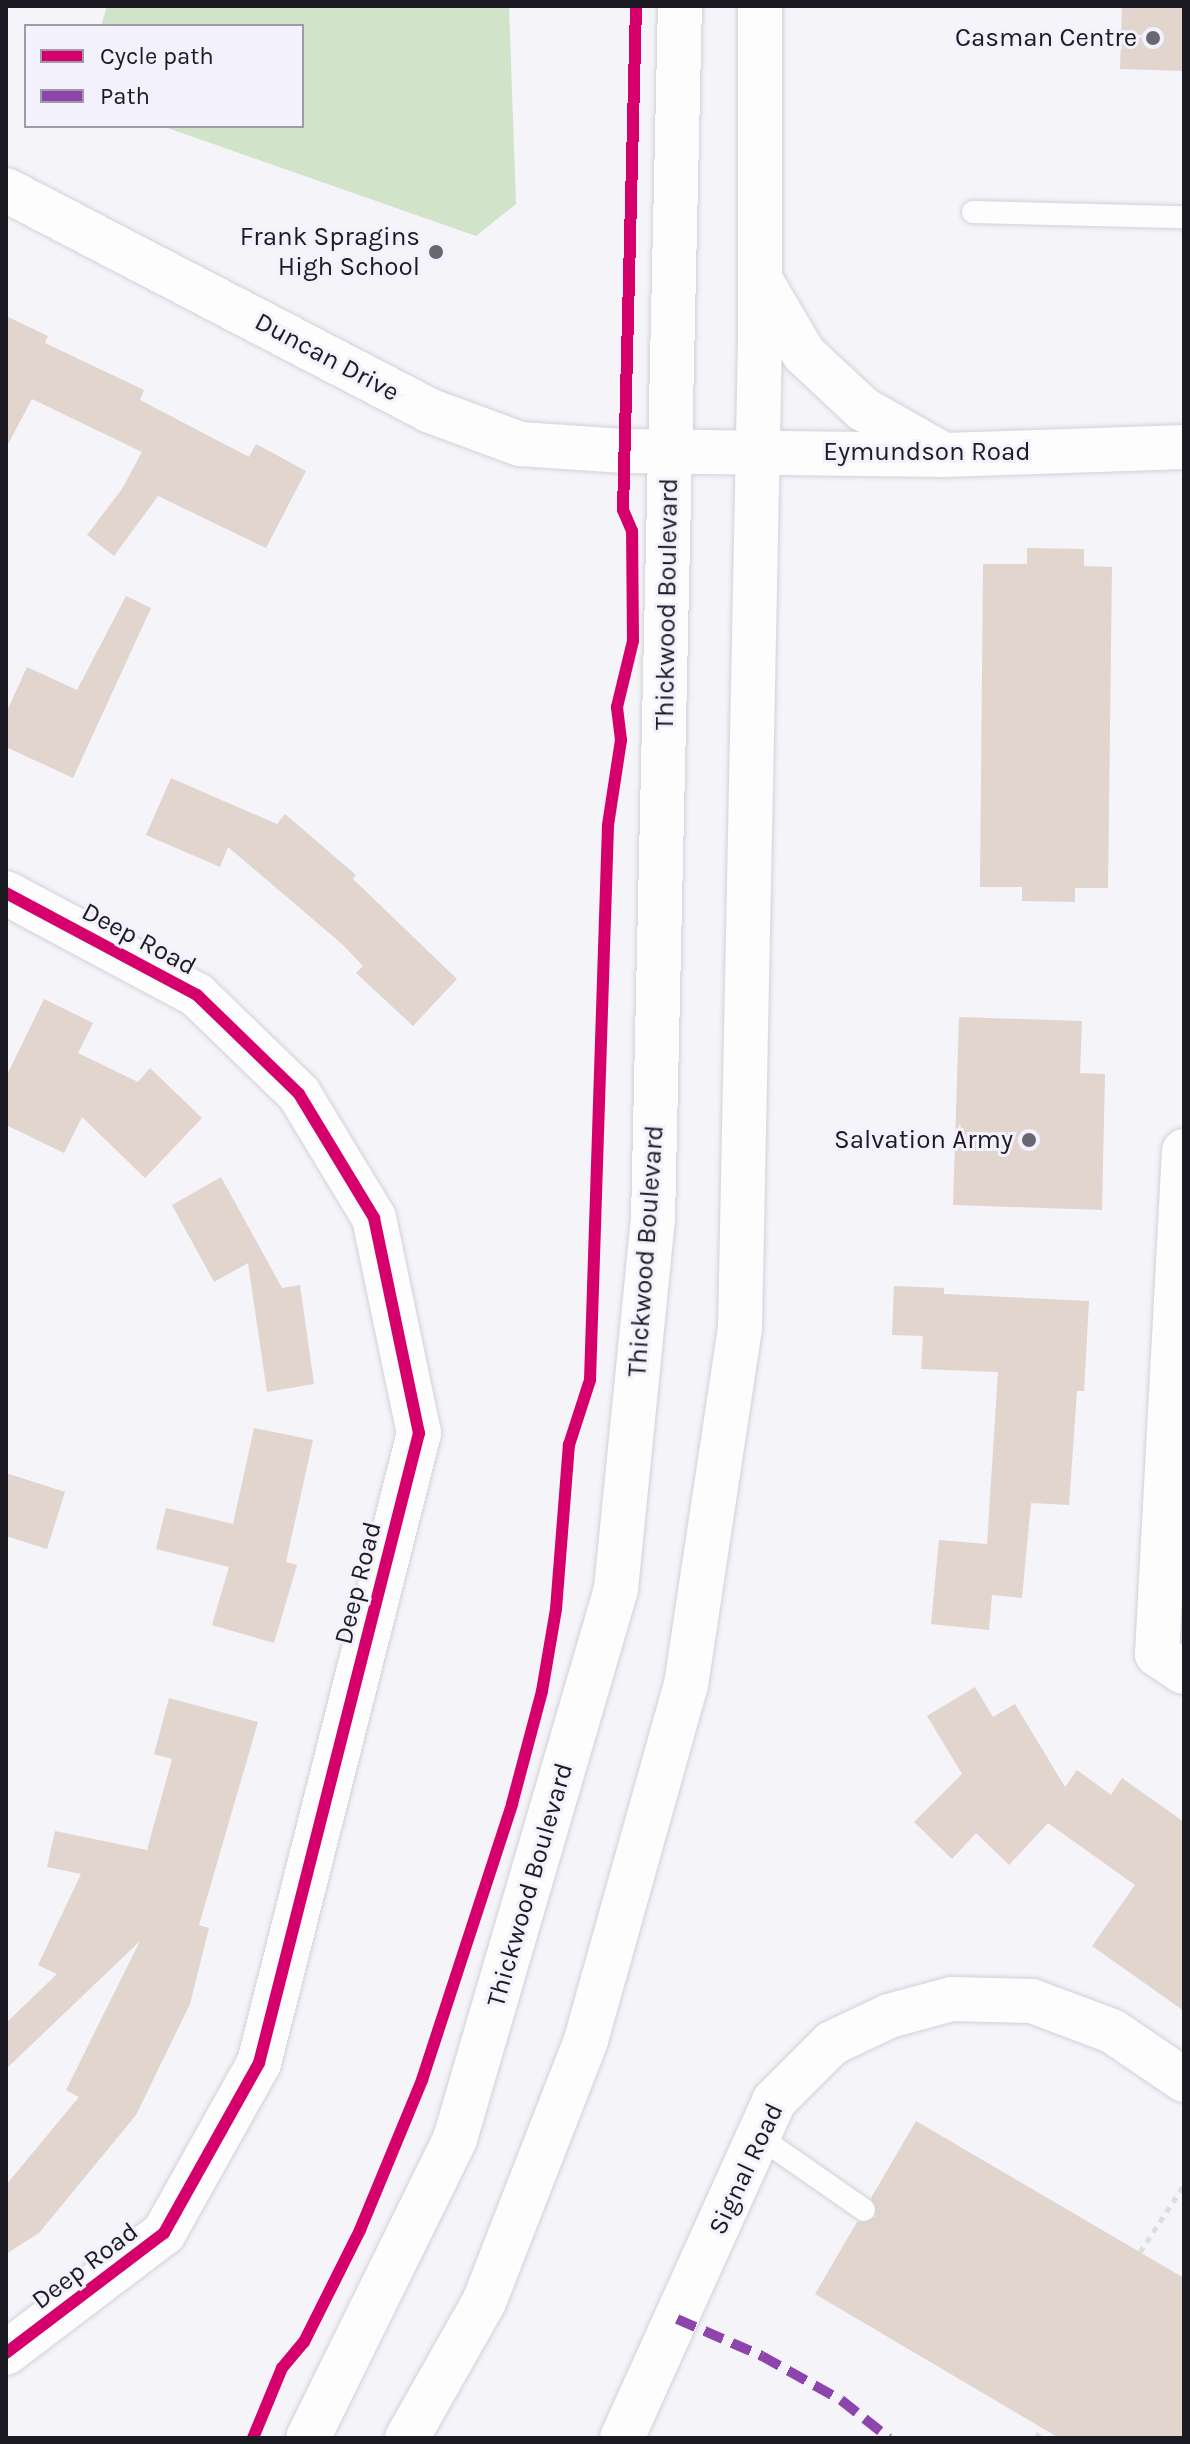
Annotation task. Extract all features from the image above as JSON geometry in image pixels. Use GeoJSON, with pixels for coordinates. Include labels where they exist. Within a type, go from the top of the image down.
{"type":"FeatureCollection","features":[{"type":"Feature","properties":{"kind":"main road","name":"Thickwood Boulevard"},"geometry":{"type":"LineString","coordinates":[[308,2438],[455,2139],[616,1589],[653,1220],[680,6]]}},
{"type":"Feature","properties":{"kind":"main road"},"geometry":{"type":"LineString","coordinates":[[407,2438],[484,2302],[586,2040],[686,1685],[740,1328],[754,453],[761,281],[760,6]]}},
{"type":"Feature","properties":{"kind":"main road","name":"Duncan Drive"},"geometry":{"type":"LineString","coordinates":[[6,190],[477,432],[555,448],[670,450]]}},
{"type":"Feature","properties":{"kind":"main road"},"geometry":{"type":"LineString","coordinates":[[761,281],[804,354],[863,409],[944,455]]}},
{"type":"Feature","properties":{"kind":"main road","name":"Eymundson Road"},"geometry":{"type":"LineString","coordinates":[[670,450],[944,455],[1184,447]]}},
{"type":"Feature","properties":{"kind":"main road","name":"Deep Road"},"geometry":{"type":"LineString","coordinates":[[6,893],[197,995],[299,1094],[374,1218],[419,1433],[259,2063],[164,2233],[6,2353]]}},
{"type":"Feature","properties":{"kind":"main road"},"geometry":{"type":"LineString","coordinates":[[1184,1151],[1157,1654],[1184,1672]]}},
{"type":"Feature","properties":{"kind":"main road","name":"Signal Road"},"geometry":{"type":"LineString","coordinates":[[622,2438],[774,2101],[832,2043],[889,2016],[952,1999],[1032,2001],[1112,2031],[1184,2080]]}},
{"type":"Feature","properties":{"kind":"lane"},"geometry":{"type":"LineString","coordinates":[[973,212],[1184,217]]}},
{"type":"Feature","properties":{"kind":"lane"},"geometry":{"type":"LineString","coordinates":[[758,2136],[864,2210]]}},
{"type":"Feature","properties":{"kind":"path"},"geometry":{"type":"LineString","coordinates":[[1140,2252],[1184,2185]]}},
{"type":"Feature","properties":{"kind":"path"},"geometry":{"type":"LineString","coordinates":[[1036,2438],[1042,2428]]}},
{"type":"Feature","properties":{"kind":"green space"},"geometry":{"type":"Polygon","coordinates":[[[107,6],[509,6],[516,204],[476,236],[168,128],[304,128],[304,24],[102,24],[107,6]]]}},
{"type":"Feature","properties":{"kind":"building","name":"Casman Centre"},"geometry":{"type":"Polygon","coordinates":[[[1122,6],[1184,6],[1184,71],[1120,69],[1122,6]]]}},
{"type":"Feature","properties":{"kind":"building"},"geometry":{"type":"Polygon","coordinates":[[[6,316],[48,336],[45,343],[144,390],[140,400],[249,457],[256,444],[306,471],[266,548],[158,496],[114,556],[87,535],[122,489],[142,452],[32,399],[6,448],[6,316]]]}},
{"type":"Feature","properties":{"kind":"building"},"geometry":{"type":"Polygon","coordinates":[[[1027,548],[1084,549],[1084,566],[1112,567],[1108,888],[1075,888],[1075,902],[1022,901],[1022,887],[980,887],[983,564],[1027,564],[1027,548]]]}},
{"type":"Feature","properties":{"kind":"building"},"geometry":{"type":"Polygon","coordinates":[[[126,596],[151,608],[73,778],[6,747],[6,713],[27,667],[77,690],[126,596]]]}},
{"type":"Feature","properties":{"kind":"building"},"geometry":{"type":"Polygon","coordinates":[[[171,778],[277,824],[285,814],[356,875],[353,879],[457,979],[413,1026],[356,973],[363,966],[342,944],[228,847],[220,867],[146,835],[171,778]]]}},
{"type":"Feature","properties":{"kind":"building"},"geometry":{"type":"Polygon","coordinates":[[[44,999],[93,1023],[78,1053],[138,1082],[150,1068],[202,1118],[145,1178],[82,1117],[64,1153],[6,1125],[6,1077],[44,999]]]}},
{"type":"Feature","properties":{"kind":"building","name":"Salvation Army"},"geometry":{"type":"Polygon","coordinates":[[[959,1017],[1082,1021],[1080,1073],[1105,1074],[1102,1210],[953,1205],[959,1017]]]}},
{"type":"Feature","properties":{"kind":"building"},"geometry":{"type":"Polygon","coordinates":[[[221,1177],[282,1288],[300,1285],[314,1384],[267,1392],[248,1263],[214,1282],[172,1205],[221,1177]]]}},
{"type":"Feature","properties":{"kind":"building"},"geometry":{"type":"Polygon","coordinates":[[[894,1286],[944,1288],[944,1294],[1089,1301],[1084,1391],[1077,1391],[1069,1505],[1031,1503],[1022,1598],[992,1595],[989,1630],[931,1624],[939,1540],[987,1544],[998,1372],[921,1369],[923,1336],[892,1335],[894,1286]]]}},
{"type":"Feature","properties":{"kind":"building"},"geometry":{"type":"Polygon","coordinates":[[[254,1428],[313,1440],[286,1562],[297,1565],[274,1643],[212,1625],[229,1567],[156,1549],[166,1508],[233,1524],[254,1428]]]}},
{"type":"Feature","properties":{"kind":"building"},"geometry":{"type":"Polygon","coordinates":[[[6,1473],[65,1492],[47,1549],[6,1536],[6,1473]]]}},
{"type":"Feature","properties":{"kind":"building"},"geometry":{"type":"Polygon","coordinates":[[[975,1687],[993,1717],[1015,1704],[1065,1787],[1077,1770],[1111,1795],[1122,1778],[1184,1822],[1184,2011],[1092,1946],[1135,1885],[1048,1823],[1009,1865],[976,1833],[952,1859],[914,1822],[962,1774],[927,1716],[975,1687]]]}},
{"type":"Feature","properties":{"kind":"building"},"geometry":{"type":"Polygon","coordinates":[[[169,1698],[258,1722],[199,1925],[209,1928],[190,2004],[136,2115],[39,2233],[6,2254],[6,2185],[79,2097],[66,2090],[140,1941],[6,2069],[6,2023],[57,1974],[38,1965],[81,1874],[47,1867],[55,1831],[147,1850],[172,1759],[154,1754],[169,1698]]]}},
{"type":"Feature","properties":{"kind":"building"},"geometry":{"type":"Polygon","coordinates":[[[916,2121],[1184,2278],[1184,2438],[1059,2438],[815,2294],[857,2222],[876,2217],[871,2198],[916,2121]]]}},
{"type":"Feature","properties":{"kind":"marked path"},"geometry":{"type":"LineString","coordinates":[[677,2319],[762,2356],[841,2400],[889,2438]]}},
{"type":"Feature","properties":{"kind":"cycle path"},"geometry":{"type":"LineString","coordinates":[[253,2438],[282,2368],[304,2342],[360,2230],[422,2080],[512,1804],[542,1691],[556,1609],[569,1445],[590,1380],[608,825],[621,740],[617,707],[633,641],[632,531],[623,510],[636,6]]}},
{"type":"Feature","properties":{"kind":"cycle path"},"geometry":{"type":"LineString","coordinates":[[6,893],[197,995],[299,1094],[374,1218],[419,1433],[259,2063],[164,2233],[6,2353]]}},
{"type":"Feature","properties":{"kind":"place","name":"Casman Centre"},"geometry":{"type":"Point","coordinates":[1153,38]}},
{"type":"Feature","properties":{"kind":"place","name":"Frank Spragins High School"},"geometry":{"type":"Point","coordinates":[436,252]}},
{"type":"Feature","properties":{"kind":"place","name":"Salvation Army"},"geometry":{"type":"Point","coordinates":[1029,1140]}}]}
